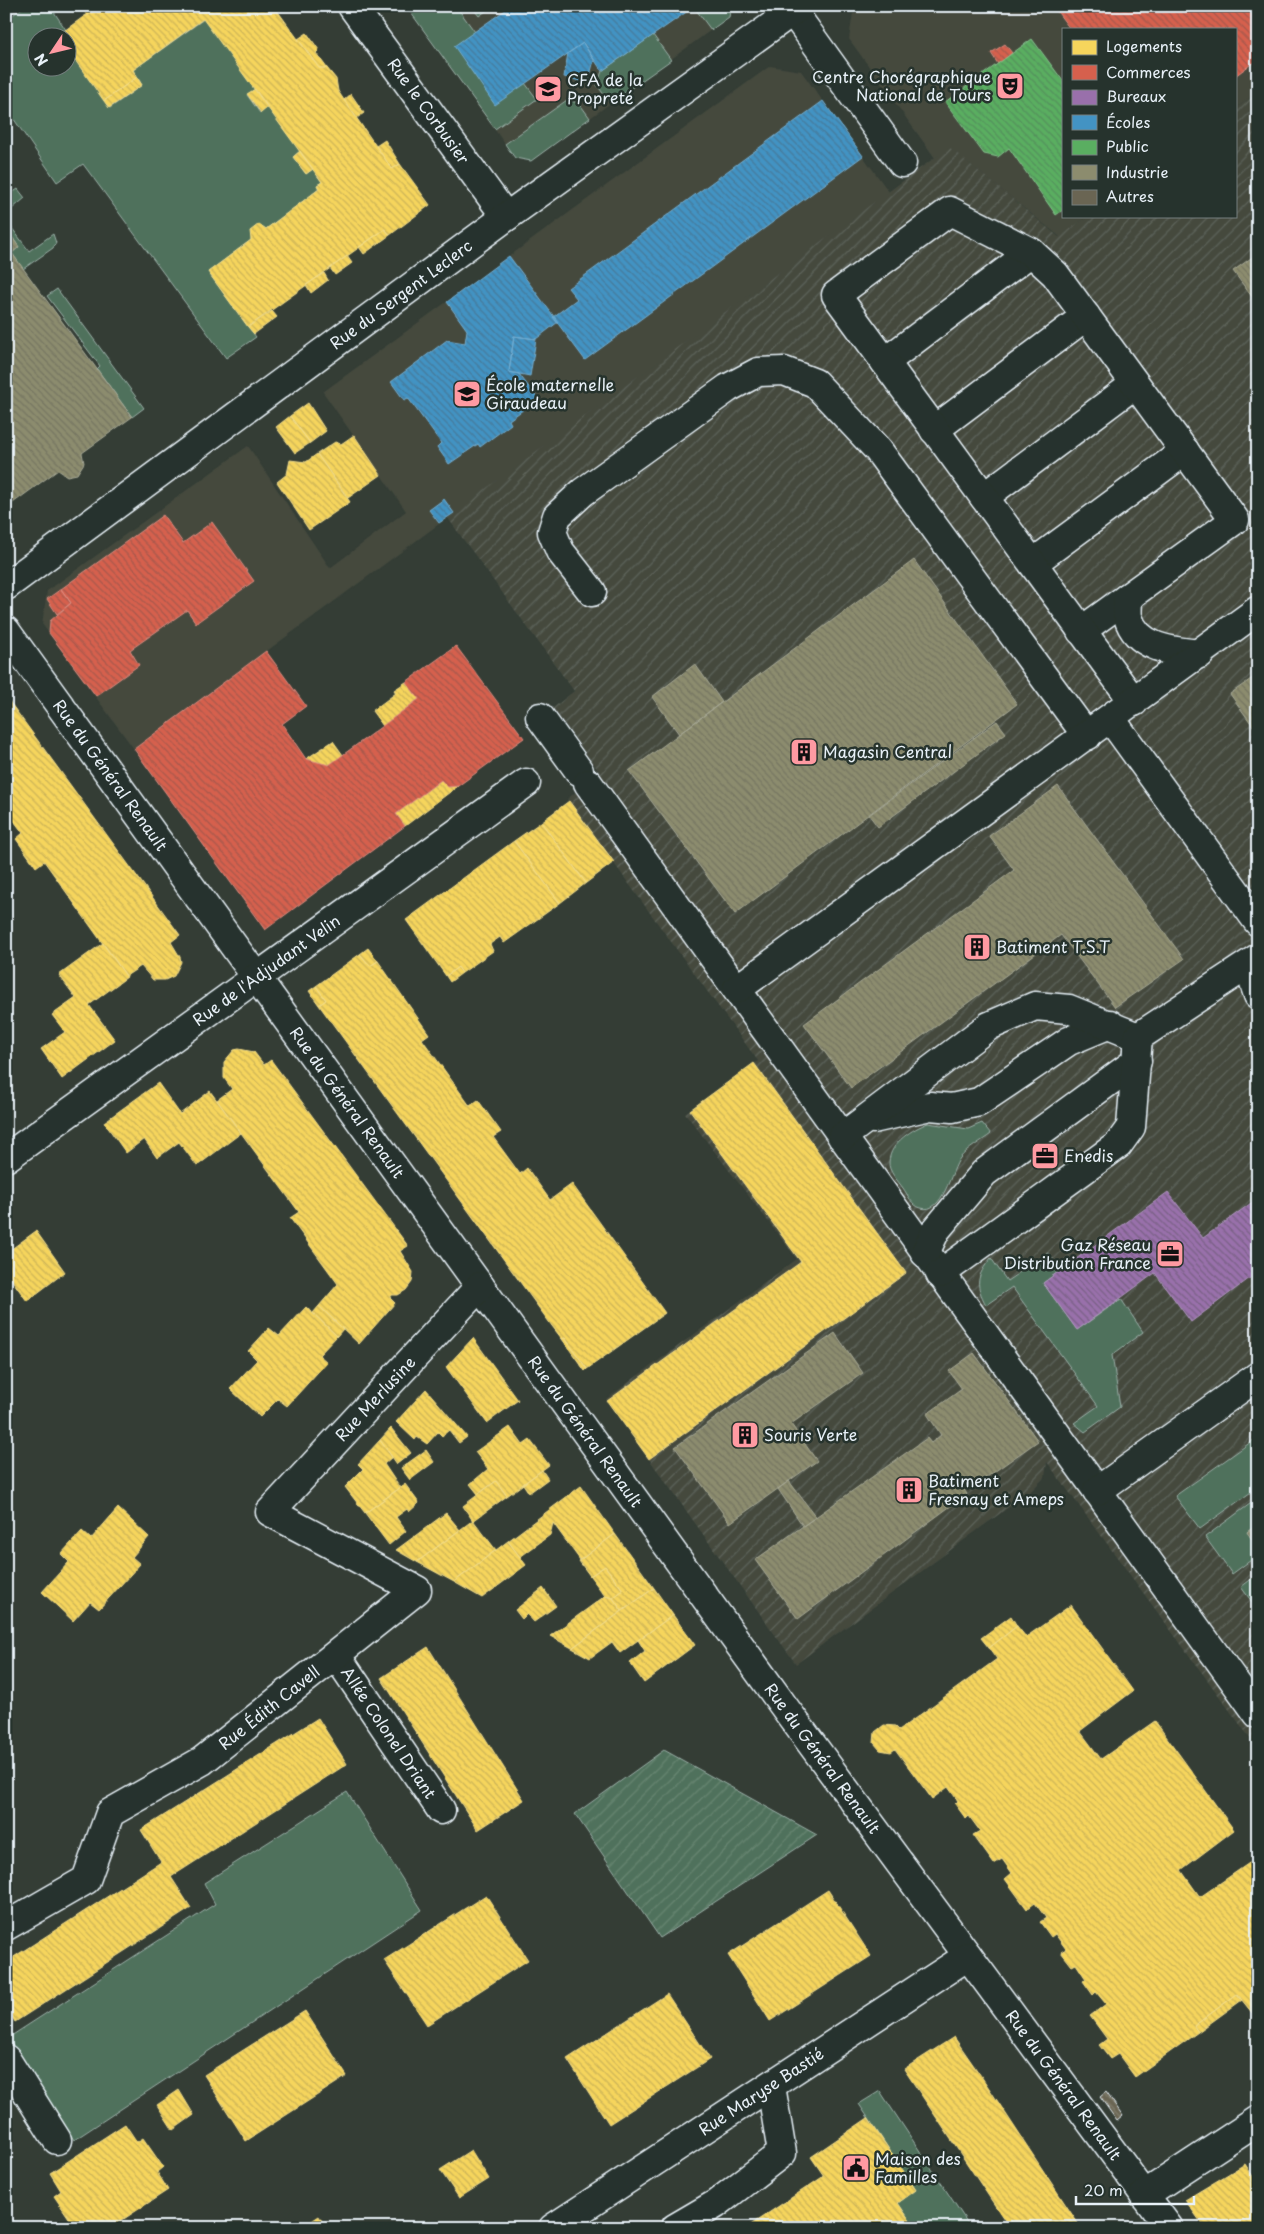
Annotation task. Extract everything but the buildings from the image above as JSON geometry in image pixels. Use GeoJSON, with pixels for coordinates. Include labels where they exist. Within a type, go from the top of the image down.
{"type":"FeatureCollection","features":[{"type":"Feature","properties":{"kind":"street","name":"Rue le Corbusier"},"geometry":{"type":"LineString","coordinates":[[352,6],[506,217]]}},
{"type":"Feature","properties":{"kind":"street","name":"Rue du Sergent Leclerc"},"geometry":{"type":"LineString","coordinates":[[6,586],[506,217],[794,8]]}},
{"type":"Feature","properties":{"kind":"street"},"geometry":{"type":"LineString","coordinates":[[794,8],[902,164]]}},
{"type":"Feature","properties":{"kind":"street"},"geometry":{"type":"LineString","coordinates":[[1082,630],[1234,520],[1055,274],[1031,252],[950,211],[836,295],[1134,702]]}},
{"type":"Feature","properties":{"kind":"street"},"geometry":{"type":"LineString","coordinates":[[885,362],[1031,252]]}},
{"type":"Feature","properties":{"kind":"street"},"geometry":{"type":"LineString","coordinates":[[934,430],[1086,316]]}},
{"type":"Feature","properties":{"kind":"street"},"geometry":{"type":"LineString","coordinates":[[592,592],[560,551],[552,532],[558,516],[583,492],[728,388],[758,372],[784,371],[815,383],[878,450],[1087,736]]}},
{"type":"Feature","properties":{"kind":"street"},"geometry":{"type":"LineString","coordinates":[[984,497],[1135,384]]}},
{"type":"Feature","properties":{"kind":"street"},"geometry":{"type":"LineString","coordinates":[[1033,564],[1185,451]]}},
{"type":"Feature","properties":{"kind":"street"},"geometry":{"type":"LineString","coordinates":[[1128,597],[1128,617],[1141,638],[1166,651],[1200,654]]}},
{"type":"Feature","properties":{"kind":"street"},"geometry":{"type":"LineString","coordinates":[[737,989],[1111,719],[1258,610]]}},
{"type":"Feature","properties":{"kind":"street","name":"Rue du Général Renault"},"geometry":{"type":"LineString","coordinates":[[6,631],[480,1286],[968,1956],[1169,2228]]}},
{"type":"Feature","properties":{"kind":"street"},"geometry":{"type":"LineString","coordinates":[[540,717],[737,989],[853,1129],[933,1263],[1258,1714]]}},
{"type":"Feature","properties":{"kind":"street"},"geometry":{"type":"LineString","coordinates":[[1111,719],[1258,922]]}},
{"type":"Feature","properties":{"kind":"street","name":"Rue de l'Adjudant Velin"},"geometry":{"type":"LineString","coordinates":[[6,1158],[256,976],[285,958],[526,784]]}},
{"type":"Feature","properties":{"kind":"street"},"geometry":{"type":"LineString","coordinates":[[933,1263],[936,1230],[984,1173],[1137,1049],[1253,962],[1258,996]]}},
{"type":"Feature","properties":{"kind":"street"},"geometry":{"type":"LineString","coordinates":[[853,1129],[989,1026],[1034,1006],[1069,1009],[1110,1024],[1137,1049]]}},
{"type":"Feature","properties":{"kind":"street"},"geometry":{"type":"LineString","coordinates":[[853,1129],[930,1106],[952,1108],[979,1102],[1069,1041],[1110,1024]]}},
{"type":"Feature","properties":{"kind":"street"},"geometry":{"type":"LineString","coordinates":[[933,1263],[1118,1145],[1131,1127],[1137,1049]]}},
{"type":"Feature","properties":{"kind":"street","name":"Rue Merlusine"},"geometry":{"type":"LineString","coordinates":[[270,1512],[480,1286]]}},
{"type":"Feature","properties":{"kind":"street"},"geometry":{"type":"LineString","coordinates":[[1096,1491],[1258,1376]]}},
{"type":"Feature","properties":{"kind":"street","name":"Rue Édith Cavell"},"geometry":{"type":"LineString","coordinates":[[6,1926],[86,1880],[110,1813],[202,1761],[417,1590],[270,1512]]}},
{"type":"Feature","properties":{"kind":"street","name":"Allée Colonel Driant"},"geometry":{"type":"LineString","coordinates":[[336,1656],[441,1810]]}},
{"type":"Feature","properties":{"kind":"street","name":"Rue Maryse Bastié"},"geometry":{"type":"LineString","coordinates":[[553,2228],[588,2219],[771,2086],[968,1956]]}},
{"type":"Feature","properties":{"kind":"street"},"geometry":{"type":"LineString","coordinates":[[6,2059],[57,2140]]}},
{"type":"Feature","properties":{"kind":"street"},"geometry":{"type":"LineString","coordinates":[[675,2228],[716,2204],[782,2153],[771,2086]]}},
{"type":"Feature","properties":{"kind":"street"},"geometry":{"type":"LineString","coordinates":[[1144,2195],[1258,2120]]}},
{"type":"Feature","properties":{"kind":"shaded area","name":"CFA de la Propreté"},"geometry":{"type":"Polygon","coordinates":[[[406,6],[731,6],[729,17],[531,161],[515,158],[406,6]]]}},
{"type":"Feature","properties":{"kind":"shaded area"},"geometry":{"type":"Polygon","coordinates":[[[854,6],[1258,6],[1258,92],[1236,108],[1236,28],[1062,28],[1062,218],[1085,218],[1060,237],[949,148],[935,158],[849,39],[854,6]]]}},
{"type":"Feature","properties":{"kind":"shaded area"},"geometry":{"type":"Polygon","coordinates":[[[770,66],[801,71],[889,192],[134,749],[42,624],[47,591],[248,446],[330,568],[406,511],[323,392],[770,66]]]}},
{"type":"Feature","properties":{"kind":"shaded area"},"geometry":{"type":"Polygon","coordinates":[[[1258,92],[1258,1749],[1047,1462],[1045,1477],[1032,1490],[796,1664],[606,1399],[797,1259],[685,1113],[758,1061],[567,799],[600,773],[553,708],[574,691],[447,517],[949,147],[1059,237],[1085,218],[1236,218],[1236,108],[1258,92]]]}},
{"type":"Feature","properties":{"kind":"green space"},"geometry":{"type":"Polygon","coordinates":[[[25,6],[50,6],[65,28],[28,28],[28,78],[78,78],[78,64],[110,108],[142,85],[133,70],[204,19],[255,89],[247,95],[260,113],[268,107],[300,151],[293,157],[306,174],[313,169],[322,182],[317,185],[319,189],[266,229],[259,224],[251,240],[208,272],[256,337],[226,358],[83,164],[57,182],[9,112],[6,114],[6,20],[25,6]]]}},
{"type":"Feature","properties":{"kind":"green space"},"geometry":{"type":"Polygon","coordinates":[[[406,6],[456,6],[475,32],[525,83],[537,99],[495,129],[406,6]]]}},
{"type":"Feature","properties":{"kind":"green space"},"geometry":{"type":"Polygon","coordinates":[[[471,6],[493,6],[479,16],[471,6]]]}},
{"type":"Feature","properties":{"kind":"green space"},"geometry":{"type":"Polygon","coordinates":[[[731,6],[729,17],[711,30],[694,7],[731,6]]]}},
{"type":"Feature","properties":{"kind":"green space"},"geometry":{"type":"Polygon","coordinates":[[[653,35],[671,60],[610,103],[597,85],[602,71],[653,35]]]}},
{"type":"Feature","properties":{"kind":"green space"},"geometry":{"type":"Polygon","coordinates":[[[567,100],[579,103],[590,118],[531,161],[515,158],[505,144],[567,100]]]}},
{"type":"Feature","properties":{"kind":"green space"},"geometry":{"type":"Polygon","coordinates":[[[18,189],[25,198],[6,214],[6,197],[18,189]]]}},
{"type":"Feature","properties":{"kind":"green space"},"geometry":{"type":"Polygon","coordinates":[[[6,220],[29,251],[53,234],[56,243],[53,248],[23,269],[12,253],[19,247],[10,234],[6,237],[6,220]]]}},
{"type":"Feature","properties":{"kind":"green space"},"geometry":{"type":"Polygon","coordinates":[[[57,289],[144,408],[132,417],[97,369],[100,366],[47,296],[57,289]]]}},
{"type":"Feature","properties":{"kind":"green space"},"geometry":{"type":"Polygon","coordinates":[[[928,1123],[968,1129],[982,1123],[991,1134],[960,1158],[941,1198],[935,1205],[929,1208],[921,1208],[913,1203],[892,1172],[889,1162],[893,1148],[903,1137],[928,1123]]]}},
{"type":"Feature","properties":{"kind":"green space"},"geometry":{"type":"Polygon","coordinates":[[[1048,1253],[1061,1270],[1043,1283],[1077,1330],[1121,1299],[1143,1332],[1112,1355],[1120,1407],[1085,1432],[1074,1423],[1098,1406],[1012,1287],[986,1305],[980,1291],[979,1281],[982,1270],[991,1258],[1007,1281],[1048,1253]]]}},
{"type":"Feature","properties":{"kind":"green space"},"geometry":{"type":"Polygon","coordinates":[[[1258,1437],[1258,1487],[1200,1529],[1175,1496],[1258,1437]]]}},
{"type":"Feature","properties":{"kind":"green space"},"geometry":{"type":"Polygon","coordinates":[[[1258,1498],[1258,1524],[1247,1532],[1258,1548],[1258,1555],[1232,1574],[1205,1537],[1258,1498]]]}},
{"type":"Feature","properties":{"kind":"green space"},"geometry":{"type":"Polygon","coordinates":[[[1258,1574],[1258,1610],[1241,1587],[1258,1574]]]}},
{"type":"Feature","properties":{"kind":"green space"},"geometry":{"type":"Polygon","coordinates":[[[664,1750],[817,1835],[660,1938],[575,1814],[664,1750]]]}},
{"type":"Feature","properties":{"kind":"green space"},"geometry":{"type":"Polygon","coordinates":[[[347,1792],[422,1910],[74,2140],[8,2038],[215,1904],[204,1883],[347,1792]]]}},
{"type":"Feature","properties":{"kind":"green space"},"geometry":{"type":"Polygon","coordinates":[[[880,2091],[971,2228],[915,2228],[898,2203],[916,2190],[859,2104],[880,2091]]]}},
{"type":"Feature","properties":{"kind":"place","name":"Centre Chorégraphique National de Tours"},"geometry":{"type":"Point","coordinates":[1010,86]}},
{"type":"Feature","properties":{"kind":"place","name":"CFA de la Propreté"},"geometry":{"type":"Point","coordinates":[548,89]}},
{"type":"Feature","properties":{"kind":"place","name":"École maternelle Giraudeau"},"geometry":{"type":"Point","coordinates":[467,394]}},
{"type":"Feature","properties":{"kind":"place","name":"Magasin Central"},"geometry":{"type":"Point","coordinates":[804,752]}},
{"type":"Feature","properties":{"kind":"place","name":"Batiment T.S.T"},"geometry":{"type":"Point","coordinates":[977,947]}},
{"type":"Feature","properties":{"kind":"place","name":"Enedis"},"geometry":{"type":"Point","coordinates":[1045,1156]}},
{"type":"Feature","properties":{"kind":"place","name":"Gaz Réseau Distribution France"},"geometry":{"type":"Point","coordinates":[1170,1254]}},
{"type":"Feature","properties":{"kind":"place","name":"Souris Verte"},"geometry":{"type":"Point","coordinates":[745,1435]}},
{"type":"Feature","properties":{"kind":"place","name":"Batiment Fresnay et Ameps"},"geometry":{"type":"Point","coordinates":[909,1490]}},
{"type":"Feature","properties":{"kind":"place","name":"Maison des Familles"},"geometry":{"type":"Point","coordinates":[856,2168]}}]}
